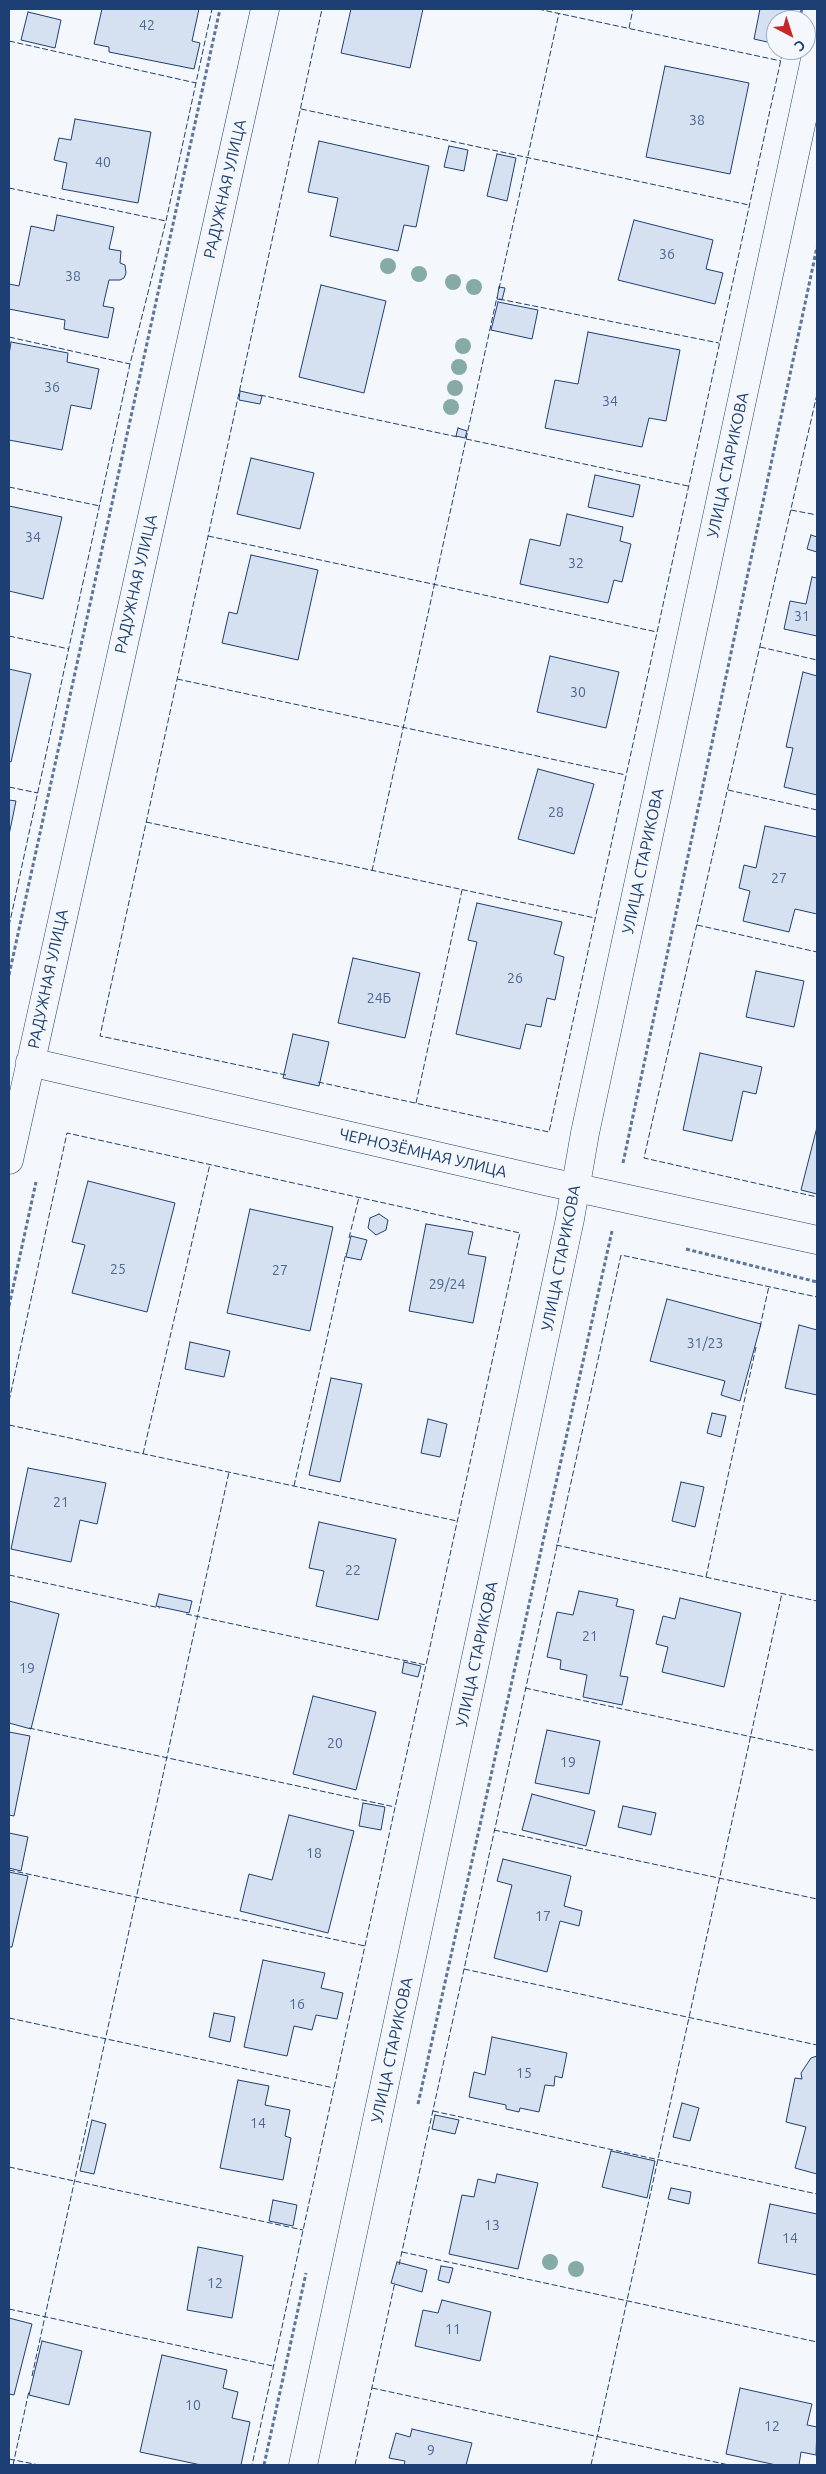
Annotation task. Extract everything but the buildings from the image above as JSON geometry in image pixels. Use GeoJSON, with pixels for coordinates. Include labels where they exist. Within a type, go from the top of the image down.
{"type":"FeatureCollection","features":[{"type":"Feature","properties":{"kind":"street","name":"РАДУЖНАЯ УЛИЦА"},"geometry":{"type":"LineString","coordinates":[[9,1160],[265,9]]}},
{"type":"Feature","properties":{"kind":"street","name":"УЛИЦА СТАРИКОВА"},"geometry":{"type":"LineString","coordinates":[[303,2465],[585,1133],[813,95],[817,50]]}},
{"type":"Feature","properties":{"kind":"street","name":"ЧЕРНОЗЁМНАЯ УЛИЦА"},"geometry":{"type":"LineString","coordinates":[[30,1062],[618,1197],[817,1240]]}},
{"type":"Feature","properties":{"kind":"path"},"geometry":{"type":"LineString","coordinates":[[9,975],[220,9]]}},
{"type":"Feature","properties":{"kind":"path"},"geometry":{"type":"LineString","coordinates":[[418,2106],[610,1241],[817,247]]}},
{"type":"Feature","properties":{"kind":"fence"},"geometry":{"type":"LineString","coordinates":[[9,926],[130,364],[166,221],[212,9]]}},
{"type":"Feature","properties":{"kind":"fence"},"geometry":{"type":"LineString","coordinates":[[286,1075],[100,1036],[322,9]]}},
{"type":"Feature","properties":{"kind":"fence"},"geometry":{"type":"LineString","coordinates":[[538,9],[781,61]]}},
{"type":"Feature","properties":{"kind":"fence"},"geometry":{"type":"LineString","coordinates":[[629,28],[633,9]]}},
{"type":"Feature","properties":{"kind":"fence"},"geometry":{"type":"LineString","coordinates":[[499,289],[559,13]]}},
{"type":"Feature","properties":{"kind":"fence"},"geometry":{"type":"LineString","coordinates":[[9,41],[196,83]]}},
{"type":"Feature","properties":{"kind":"fence"},"geometry":{"type":"LineString","coordinates":[[318,1082],[549,1132],[781,60]]}},
{"type":"Feature","properties":{"kind":"fence"},"geometry":{"type":"LineString","coordinates":[[301,109],[749,205]]}},
{"type":"Feature","properties":{"kind":"fence"},"geometry":{"type":"LineString","coordinates":[[9,188],[166,221]]}},
{"type":"Feature","properties":{"kind":"fence"},"geometry":{"type":"LineString","coordinates":[[372,871],[497,297]]}},
{"type":"Feature","properties":{"kind":"fence"},"geometry":{"type":"LineString","coordinates":[[499,299],[719,343]]}},
{"type":"Feature","properties":{"kind":"fence"},"geometry":{"type":"LineString","coordinates":[[9,337],[130,364]]}},
{"type":"Feature","properties":{"kind":"fence"},"geometry":{"type":"LineString","coordinates":[[817,394],[644,1158],[817,1197]]}},
{"type":"Feature","properties":{"kind":"fence"},"geometry":{"type":"LineString","coordinates":[[260,395],[458,437]]}},
{"type":"Feature","properties":{"kind":"fence"},"geometry":{"type":"LineString","coordinates":[[466,439],[688,486]]}},
{"type":"Feature","properties":{"kind":"fence"},"geometry":{"type":"LineString","coordinates":[[9,487],[100,506]]}},
{"type":"Feature","properties":{"kind":"fence"},"geometry":{"type":"LineString","coordinates":[[791,510],[817,515]]}},
{"type":"Feature","properties":{"kind":"fence"},"geometry":{"type":"LineString","coordinates":[[208,536],[657,632]]}},
{"type":"Feature","properties":{"kind":"fence"},"geometry":{"type":"LineString","coordinates":[[9,636],[69,649]]}},
{"type":"Feature","properties":{"kind":"fence"},"geometry":{"type":"LineString","coordinates":[[760,647],[817,660]]}},
{"type":"Feature","properties":{"kind":"fence"},"geometry":{"type":"LineString","coordinates":[[177,679],[626,775]]}},
{"type":"Feature","properties":{"kind":"fence"},"geometry":{"type":"LineString","coordinates":[[9,787],[38,793]]}},
{"type":"Feature","properties":{"kind":"fence"},"geometry":{"type":"LineString","coordinates":[[728,790],[817,810]]}},
{"type":"Feature","properties":{"kind":"fence"},"geometry":{"type":"LineString","coordinates":[[146,822],[595,918]]}},
{"type":"Feature","properties":{"kind":"fence"},"geometry":{"type":"LineString","coordinates":[[416,1103],[462,890]]}},
{"type":"Feature","properties":{"kind":"fence"},"geometry":{"type":"LineString","coordinates":[[697,925],[817,952]]}},
{"type":"Feature","properties":{"kind":"fence"},"geometry":{"type":"LineString","coordinates":[[9,1401],[67,1133],[520,1233],[252,2465]]}},
{"type":"Feature","properties":{"kind":"fence"},"geometry":{"type":"LineString","coordinates":[[143,1454],[210,1164]]}},
{"type":"Feature","properties":{"kind":"fence"},"geometry":{"type":"LineString","coordinates":[[349,1238],[359,1197]]}},
{"type":"Feature","properties":{"kind":"fence"},"geometry":{"type":"LineString","coordinates":[[294,1486],[346,1253]]}},
{"type":"Feature","properties":{"kind":"fence"},"geometry":{"type":"LineString","coordinates":[[399,2265],[621,1255],[817,1297]]}},
{"type":"Feature","properties":{"kind":"fence"},"geometry":{"type":"LineString","coordinates":[[760,1327],[769,1286]]}},
{"type":"Feature","properties":{"kind":"fence"},"geometry":{"type":"LineString","coordinates":[[706,1577],[756,1347]]}},
{"type":"Feature","properties":{"kind":"fence"},"geometry":{"type":"LineString","coordinates":[[9,1425],[457,1521]]}},
{"type":"Feature","properties":{"kind":"fence"},"geometry":{"type":"LineString","coordinates":[[32,2376],[229,1472]]}},
{"type":"Feature","properties":{"kind":"fence"},"geometry":{"type":"LineString","coordinates":[[556,1545],[817,1601]]}},
{"type":"Feature","properties":{"kind":"fence"},"geometry":{"type":"LineString","coordinates":[[9,1575],[160,1608]]}},
{"type":"Feature","properties":{"kind":"fence"},"geometry":{"type":"LineString","coordinates":[[591,2465],[782,1593]]}},
{"type":"Feature","properties":{"kind":"fence"},"geometry":{"type":"LineString","coordinates":[[186,1614],[426,1665]]}},
{"type":"Feature","properties":{"kind":"fence"},"geometry":{"type":"LineString","coordinates":[[525,1688],[817,1751]]}},
{"type":"Feature","properties":{"kind":"fence"},"geometry":{"type":"LineString","coordinates":[[29,1728],[395,1807]]}},
{"type":"Feature","properties":{"kind":"fence"},"geometry":{"type":"LineString","coordinates":[[494,1830],[817,1899]]}},
{"type":"Feature","properties":{"kind":"fence"},"geometry":{"type":"LineString","coordinates":[[9,1870],[365,1946]]}},
{"type":"Feature","properties":{"kind":"fence"},"geometry":{"type":"LineString","coordinates":[[464,1969],[817,2045]]}},
{"type":"Feature","properties":{"kind":"fence"},"geometry":{"type":"LineString","coordinates":[[9,2018],[334,2088]]}},
{"type":"Feature","properties":{"kind":"fence"},"geometry":{"type":"LineString","coordinates":[[433,2111],[817,2194]]}},
{"type":"Feature","properties":{"kind":"fence"},"geometry":{"type":"LineString","coordinates":[[9,2167],[303,2230]]}},
{"type":"Feature","properties":{"kind":"fence"},"geometry":{"type":"LineString","coordinates":[[402,2252],[817,2342]]}},
{"type":"Feature","properties":{"kind":"fence"},"geometry":{"type":"LineString","coordinates":[[355,2465],[395,2282]]}},
{"type":"Feature","properties":{"kind":"fence"},"geometry":{"type":"LineString","coordinates":[[9,2309],[273,2366]]}},
{"type":"Feature","properties":{"kind":"fence"},"geometry":{"type":"LineString","coordinates":[[372,2388],[729,2465]]}},
{"type":"Feature","properties":{"kind":"fence"},"geometry":{"type":"LineString","coordinates":[[13,2465],[29,2391]]}},
{"type":"Feature","properties":{"kind":"fence"},"geometry":{"type":"LineString","coordinates":[[9,2459],[39,2465]]}}]}
